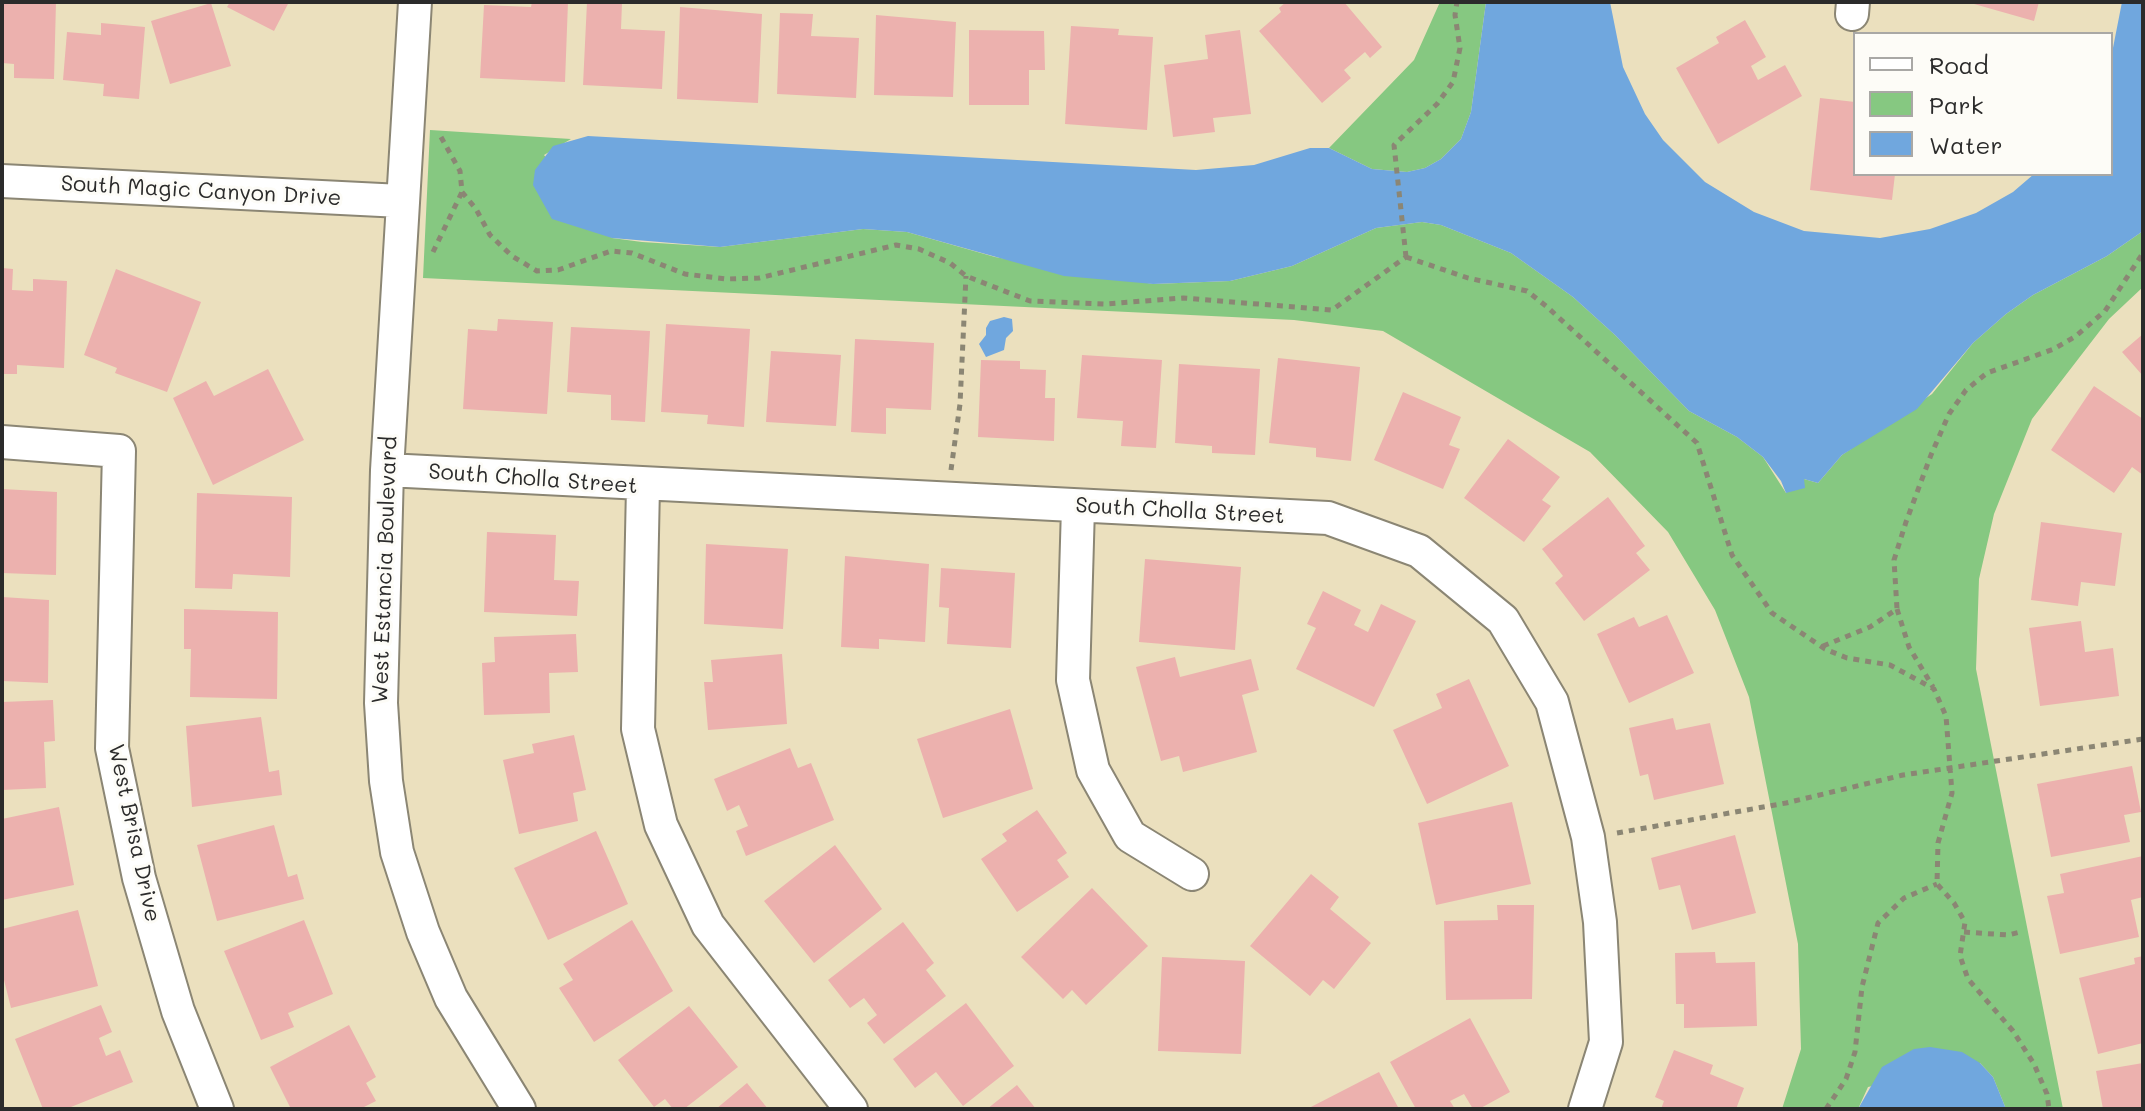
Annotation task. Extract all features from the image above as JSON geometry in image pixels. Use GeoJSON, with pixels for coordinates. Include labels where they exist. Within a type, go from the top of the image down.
{"type":"FeatureCollection","features":[{"type":"Feature","properties":{"kind":"street","name":"West Estancia Boulevard"},"geometry":{"type":"LineString","coordinates":[[415,2],[387,470],[381,703],[386,781],[397,852],[423,932],[451,998],[519,1109]]}},
{"type":"Feature","properties":{"kind":"street","name":"South Magic Canyon Drive"},"geometry":{"type":"LineString","coordinates":[[2,181],[401,201]]}},
{"type":"Feature","properties":{"kind":"street","name":"West Brisa Drive"},"geometry":{"type":"LineString","coordinates":[[2,442],[119,451],[112,748],[139,878],[173,996],[217,1109]]}},
{"type":"Feature","properties":{"kind":"street","name":"South Cholla Street"},"geometry":{"type":"LineString","coordinates":[[387,470],[643,486],[1328,518],[1419,551],[1503,620],[1552,702],[1588,837],[1600,922],[1606,1042],[1585,1109]]}},
{"type":"Feature","properties":{"kind":"street"},"geometry":{"type":"LineString","coordinates":[[643,486],[638,729],[661,825],[708,925],[851,1109]]}},
{"type":"Feature","properties":{"kind":"street"},"geometry":{"type":"LineString","coordinates":[[1078,507],[1073,680],[1093,770],[1130,836],[1192,874]]}},
{"type":"Feature","properties":{"kind":"path"},"geometry":{"type":"LineString","coordinates":[[1406,257],[1394,145],[1437,104],[1453,82],[1460,48],[1455,15],[1457,2]]}},
{"type":"Feature","properties":{"kind":"path"},"geometry":{"type":"LineString","coordinates":[[434,128],[450,149],[460,171],[462,192],[490,235],[537,271],[558,270],[611,251],[632,253],[685,274],[726,279],[759,278],[896,245],[919,249],[950,263],[966,276],[1030,301],[1105,304],[1183,298],[1332,310],[1406,257]]}},
{"type":"Feature","properties":{"kind":"path"},"geometry":{"type":"LineString","coordinates":[[425,262],[462,192]]}},
{"type":"Feature","properties":{"kind":"path"},"geometry":{"type":"LineString","coordinates":[[2049,1109],[2047,1094],[2034,1064],[2013,1031],[1968,979],[1960,956],[1965,922],[1937,884],[1938,843],[1952,793],[1946,716],[1909,647],[1897,609],[1894,560],[1937,441],[1966,390],[1987,373],[2054,349],[2076,336],[2105,311],[2143,253]]}},
{"type":"Feature","properties":{"kind":"path"},"geometry":{"type":"LineString","coordinates":[[1406,257],[1468,278],[1527,291],[1636,390],[1673,418],[1697,443],[1732,555],[1772,613],[1822,647],[1847,658],[1890,665],[1934,689]]}},
{"type":"Feature","properties":{"kind":"path"},"geometry":{"type":"LineString","coordinates":[[949,498],[960,404],[966,276]]}},
{"type":"Feature","properties":{"kind":"path"},"geometry":{"type":"LineString","coordinates":[[1822,647],[1858,633],[1897,609]]}},
{"type":"Feature","properties":{"kind":"path"},"geometry":{"type":"LineString","coordinates":[[1588,837],[1786,803],[1951,767],[2022,760],[2143,739]]}},
{"type":"Feature","properties":{"kind":"path"},"geometry":{"type":"LineString","coordinates":[[1826,1109],[1846,1079],[1855,1052],[1862,987],[1878,923],[1904,898],[1937,884]]}},
{"type":"Feature","properties":{"kind":"path"},"geometry":{"type":"LineString","coordinates":[[1964,932],[2008,935],[2020,932]]}},
{"type":"Feature","properties":{"kind":"green space"},"geometry":{"type":"Polygon","coordinates":[[[1440,2],[1486,2],[1471,112],[1461,139],[1441,159],[1425,168],[1407,172],[1372,169],[1329,148],[1414,60],[1440,2]]]}},
{"type":"Feature","properties":{"kind":"green space"},"geometry":{"type":"Polygon","coordinates":[[[430,130],[571,139],[544,155],[612,238],[642,242],[720,247],[863,229],[907,232],[995,257],[1153,284],[1230,281],[1292,266],[1376,228],[1422,222],[1441,225],[1511,253],[1573,297],[1689,411],[1737,437],[1763,457],[1786,493],[1804,479],[1818,483],[1842,455],[1932,394],[1973,343],[2006,314],[2033,295],[2107,256],[2143,231],[2143,287],[2109,319],[2032,419],[1994,514],[1979,579],[1976,669],[2063,1109],[2006,1109],[1993,1077],[1980,1063],[1868,1087],[1858,1109],[1782,1109],[1801,1049],[1798,944],[1749,697],[1715,610],[1668,532],[1590,452],[1383,331],[1294,320],[423,278],[430,130]]]}},
{"type":"Feature","properties":{"kind":"water"},"geometry":{"type":"Polygon","coordinates":[[[1486,2],[1610,2],[1623,67],[1645,114],[1663,140],[1705,182],[1754,212],[1804,231],[1880,238],[1930,229],[1976,213],[2013,192],[2032,176],[2113,176],[2113,48],[2122,2],[2143,2],[2143,231],[2107,256],[2033,295],[2006,314],[1973,343],[1917,409],[1842,455],[1818,483],[1804,479],[1805,488],[1786,493],[1763,457],[1737,437],[1689,411],[1573,297],[1511,253],[1441,225],[1422,222],[1376,228],[1292,266],[1230,281],[1153,284],[1064,276],[907,232],[863,229],[720,247],[612,238],[552,219],[533,185],[535,170],[553,146],[588,136],[1196,170],[1254,165],[1310,148],[1329,148],[1372,169],[1407,172],[1425,168],[1441,159],[1461,139],[1471,112],[1486,2]]]}},
{"type":"Feature","properties":{"kind":"water"},"geometry":{"type":"Polygon","coordinates":[[[1004,317],[1012,319],[1013,331],[1006,338],[1004,350],[986,357],[979,344],[986,335],[986,328],[990,321],[1004,317]]]}},
{"type":"Feature","properties":{"kind":"water"},"geometry":{"type":"Polygon","coordinates":[[[1930,1047],[1962,1052],[1980,1063],[1993,1077],[2006,1109],[1858,1109],[1882,1067],[1914,1049],[1930,1047]]]}},
{"type":"Feature","properties":{"kind":"building"},"geometry":{"type":"Polygon","coordinates":[[[2,2],[56,2],[54,79],[14,78],[14,64],[2,63],[2,2]]]}},
{"type":"Feature","properties":{"kind":"building"},"geometry":{"type":"Polygon","coordinates":[[[230,2],[289,2],[274,31],[227,7],[230,2]]]}},
{"type":"Feature","properties":{"kind":"building"},"geometry":{"type":"Polygon","coordinates":[[[532,2],[568,2],[565,82],[480,78],[484,5],[531,7],[532,2]]]}},
{"type":"Feature","properties":{"kind":"building"},"geometry":{"type":"Polygon","coordinates":[[[587,2],[622,3],[621,29],[665,31],[662,89],[583,85],[587,2]]]}},
{"type":"Feature","properties":{"kind":"building"},"geometry":{"type":"Polygon","coordinates":[[[1286,2],[1344,2],[1382,47],[1370,58],[1365,52],[1344,70],[1351,78],[1322,103],[1259,31],[1281,12],[1279,8],[1286,2]]]}},
{"type":"Feature","properties":{"kind":"building"},"geometry":{"type":"Polygon","coordinates":[[[1967,2],[2039,2],[2034,21],[1967,2]]]}},
{"type":"Feature","properties":{"kind":"building"},"geometry":{"type":"Polygon","coordinates":[[[211,3],[231,66],[170,84],[151,21],[211,3]]]}},
{"type":"Feature","properties":{"kind":"building"},"geometry":{"type":"Polygon","coordinates":[[[680,7],[762,14],[758,103],[677,99],[680,7]]]}},
{"type":"Feature","properties":{"kind":"building"},"geometry":{"type":"Polygon","coordinates":[[[780,13],[813,14],[811,36],[859,38],[856,98],[777,94],[780,13]]]}},
{"type":"Feature","properties":{"kind":"building"},"geometry":{"type":"Polygon","coordinates":[[[876,15],[956,22],[953,97],[874,95],[876,15]]]}},
{"type":"Feature","properties":{"kind":"building"},"geometry":{"type":"Polygon","coordinates":[[[1745,20],[1766,57],[1751,66],[1758,80],[1785,65],[1802,96],[1718,144],[1676,68],[1719,43],[1716,37],[1745,20]]]}},
{"type":"Feature","properties":{"kind":"building"},"geometry":{"type":"Polygon","coordinates":[[[101,23],[145,27],[139,99],[103,96],[104,84],[63,80],[67,32],[101,35],[101,23]]]}},
{"type":"Feature","properties":{"kind":"building"},"geometry":{"type":"Polygon","coordinates":[[[1071,26],[1119,29],[1118,35],[1153,37],[1147,130],[1065,124],[1071,26]]]}},
{"type":"Feature","properties":{"kind":"building"},"geometry":{"type":"Polygon","coordinates":[[[969,30],[1044,31],[1045,70],[1029,70],[1029,105],[969,105],[969,30]]]}},
{"type":"Feature","properties":{"kind":"building"},"geometry":{"type":"Polygon","coordinates":[[[1240,30],[1251,114],[1213,118],[1215,132],[1173,137],[1164,65],[1208,59],[1205,35],[1240,30]]]}},
{"type":"Feature","properties":{"kind":"building"},"geometry":{"type":"Polygon","coordinates":[[[1820,98],[1853,102],[1853,176],[1895,176],[1892,200],[1810,190],[1820,98]]]}},
{"type":"Feature","properties":{"kind":"building"},"geometry":{"type":"Polygon","coordinates":[[[2,268],[13,269],[12,290],[33,291],[33,279],[67,281],[64,368],[17,365],[17,374],[2,374],[2,268]]]}},
{"type":"Feature","properties":{"kind":"building"},"geometry":{"type":"Polygon","coordinates":[[[116,269],[201,302],[167,392],[115,373],[117,368],[84,355],[116,269]]]}},
{"type":"Feature","properties":{"kind":"building"},"geometry":{"type":"Polygon","coordinates":[[[498,319],[553,322],[547,414],[463,409],[468,329],[497,331],[498,319]]]}},
{"type":"Feature","properties":{"kind":"building"},"geometry":{"type":"Polygon","coordinates":[[[666,324],[750,329],[744,427],[707,424],[708,415],[661,412],[666,324]]]}},
{"type":"Feature","properties":{"kind":"building"},"geometry":{"type":"Polygon","coordinates":[[[571,327],[650,331],[645,422],[611,420],[611,395],[567,392],[571,327]]]}},
{"type":"Feature","properties":{"kind":"building"},"geometry":{"type":"Polygon","coordinates":[[[2143,334],[2143,376],[2122,352],[2143,334]]]}},
{"type":"Feature","properties":{"kind":"building"},"geometry":{"type":"Polygon","coordinates":[[[855,339],[934,343],[931,410],[886,408],[886,434],[851,432],[855,339]]]}},
{"type":"Feature","properties":{"kind":"building"},"geometry":{"type":"Polygon","coordinates":[[[771,351],[841,355],[836,426],[766,422],[771,351]]]}},
{"type":"Feature","properties":{"kind":"building"},"geometry":{"type":"Polygon","coordinates":[[[1082,355],[1162,360],[1156,448],[1121,446],[1123,421],[1077,418],[1082,355]]]}},
{"type":"Feature","properties":{"kind":"building"},"geometry":{"type":"Polygon","coordinates":[[[1278,358],[1360,367],[1351,461],[1316,457],[1316,448],[1269,443],[1278,358]]]}},
{"type":"Feature","properties":{"kind":"building"},"geometry":{"type":"Polygon","coordinates":[[[981,360],[1020,361],[1020,369],[1046,370],[1045,398],[1055,398],[1054,441],[978,437],[981,360]]]}},
{"type":"Feature","properties":{"kind":"building"},"geometry":{"type":"Polygon","coordinates":[[[1179,364],[1260,369],[1255,455],[1212,453],[1212,446],[1175,443],[1179,364]]]}},
{"type":"Feature","properties":{"kind":"building"},"geometry":{"type":"Polygon","coordinates":[[[268,369],[304,440],[213,485],[173,398],[206,381],[214,396],[268,369]]]}},
{"type":"Feature","properties":{"kind":"building"},"geometry":{"type":"Polygon","coordinates":[[[2094,386],[2143,419],[2143,475],[2132,467],[2114,493],[2051,450],[2094,386]]]}},
{"type":"Feature","properties":{"kind":"building"},"geometry":{"type":"Polygon","coordinates":[[[1403,392],[1461,417],[1449,445],[1460,449],[1443,489],[1374,460],[1403,392]]]}},
{"type":"Feature","properties":{"kind":"building"},"geometry":{"type":"Polygon","coordinates":[[[1508,439],[1560,477],[1542,500],[1551,506],[1524,542],[1464,498],[1508,439]]]}},
{"type":"Feature","properties":{"kind":"building"},"geometry":{"type":"Polygon","coordinates":[[[2,489],[57,492],[56,575],[2,573],[2,489]]]}},
{"type":"Feature","properties":{"kind":"building"},"geometry":{"type":"Polygon","coordinates":[[[197,493],[292,497],[290,577],[233,574],[232,589],[195,588],[197,493]]]}},
{"type":"Feature","properties":{"kind":"building"},"geometry":{"type":"Polygon","coordinates":[[[1608,497],[1645,546],[1636,553],[1650,570],[1584,621],[1555,583],[1563,576],[1542,549],[1608,497]]]}},
{"type":"Feature","properties":{"kind":"building"},"geometry":{"type":"Polygon","coordinates":[[[2041,522],[2122,533],[2115,586],[2081,582],[2078,606],[2031,600],[2041,522]]]}},
{"type":"Feature","properties":{"kind":"building"},"geometry":{"type":"Polygon","coordinates":[[[487,532],[556,535],[554,580],[579,581],[577,616],[484,612],[487,532]]]}},
{"type":"Feature","properties":{"kind":"building"},"geometry":{"type":"Polygon","coordinates":[[[706,544],[788,549],[783,629],[704,624],[706,544]]]}},
{"type":"Feature","properties":{"kind":"building"},"geometry":{"type":"Polygon","coordinates":[[[845,556],[929,564],[925,642],[879,639],[879,649],[841,647],[845,556]]]}},
{"type":"Feature","properties":{"kind":"building"},"geometry":{"type":"Polygon","coordinates":[[[1145,559],[1241,567],[1235,650],[1139,642],[1145,559]]]}},
{"type":"Feature","properties":{"kind":"building"},"geometry":{"type":"Polygon","coordinates":[[[941,568],[1015,573],[1011,648],[947,644],[949,608],[939,607],[941,568]]]}},
{"type":"Feature","properties":{"kind":"building"},"geometry":{"type":"Polygon","coordinates":[[[1323,591],[1361,610],[1354,625],[1368,632],[1381,604],[1416,621],[1374,707],[1296,669],[1316,628],[1307,624],[1323,591]]]}},
{"type":"Feature","properties":{"kind":"building"},"geometry":{"type":"Polygon","coordinates":[[[2,597],[49,600],[48,683],[2,681],[2,597]]]}},
{"type":"Feature","properties":{"kind":"building"},"geometry":{"type":"Polygon","coordinates":[[[184,609],[278,612],[277,699],[190,697],[191,649],[184,649],[184,609]]]}},
{"type":"Feature","properties":{"kind":"building"},"geometry":{"type":"Polygon","coordinates":[[[1667,615],[1694,673],[1629,703],[1597,634],[1634,617],[1639,627],[1667,615]]]}},
{"type":"Feature","properties":{"kind":"building"},"geometry":{"type":"Polygon","coordinates":[[[2081,621],[2085,652],[2113,648],[2119,696],[2040,706],[2029,628],[2081,621]]]}},
{"type":"Feature","properties":{"kind":"building"},"geometry":{"type":"Polygon","coordinates":[[[576,634],[578,672],[549,673],[550,713],[484,715],[482,663],[495,662],[494,637],[576,634]]]}},
{"type":"Feature","properties":{"kind":"building"},"geometry":{"type":"Polygon","coordinates":[[[782,654],[787,724],[708,730],[704,682],[713,682],[711,660],[782,654]]]}},
{"type":"Feature","properties":{"kind":"building"},"geometry":{"type":"Polygon","coordinates":[[[1175,657],[1180,677],[1251,659],[1259,690],[1242,695],[1257,752],[1183,772],[1179,756],[1161,761],[1136,667],[1175,657]]]}},
{"type":"Feature","properties":{"kind":"building"},"geometry":{"type":"Polygon","coordinates":[[[1469,679],[1509,766],[1427,804],[1393,730],[1442,708],[1436,694],[1469,679]]]}},
{"type":"Feature","properties":{"kind":"building"},"geometry":{"type":"Polygon","coordinates":[[[53,700],[55,741],[44,742],[46,788],[2,790],[2,702],[53,700]]]}},
{"type":"Feature","properties":{"kind":"building"},"geometry":{"type":"Polygon","coordinates":[[[1010,709],[1033,789],[943,818],[917,739],[1010,709]]]}},
{"type":"Feature","properties":{"kind":"building"},"geometry":{"type":"Polygon","coordinates":[[[261,717],[269,772],[279,770],[282,795],[192,807],[186,726],[261,717]]]}},
{"type":"Feature","properties":{"kind":"building"},"geometry":{"type":"Polygon","coordinates":[[[1673,718],[1676,730],[1710,723],[1724,784],[1654,800],[1648,774],[1640,776],[1629,728],[1673,718]]]}},
{"type":"Feature","properties":{"kind":"building"},"geometry":{"type":"Polygon","coordinates":[[[574,735],[586,790],[573,793],[578,821],[519,834],[503,760],[534,753],[532,744],[574,735]]]}},
{"type":"Feature","properties":{"kind":"building"},"geometry":{"type":"Polygon","coordinates":[[[790,748],[798,768],[811,763],[834,820],[746,856],[736,831],[748,826],[739,805],[727,811],[714,779],[790,748]]]}},
{"type":"Feature","properties":{"kind":"building"},"geometry":{"type":"Polygon","coordinates":[[[2132,766],[2141,812],[2124,815],[2130,842],[2051,857],[2037,784],[2132,766]]]}},
{"type":"Feature","properties":{"kind":"building"},"geometry":{"type":"Polygon","coordinates":[[[1512,802],[1531,884],[1436,905],[1418,823],[1512,802]]]}},
{"type":"Feature","properties":{"kind":"building"},"geometry":{"type":"Polygon","coordinates":[[[59,807],[74,885],[2,900],[2,819],[59,807]]]}},
{"type":"Feature","properties":{"kind":"building"},"geometry":{"type":"Polygon","coordinates":[[[1037,810],[1067,853],[1057,860],[1069,877],[1017,912],[981,859],[1007,841],[1002,834],[1037,810]]]}},
{"type":"Feature","properties":{"kind":"building"},"geometry":{"type":"Polygon","coordinates":[[[274,825],[288,877],[297,874],[304,899],[217,921],[197,845],[274,825]]]}},
{"type":"Feature","properties":{"kind":"building"},"geometry":{"type":"Polygon","coordinates":[[[596,831],[628,904],[548,940],[514,868],[596,831]]]}},
{"type":"Feature","properties":{"kind":"building"},"geometry":{"type":"Polygon","coordinates":[[[1735,835],[1756,913],[1692,930],[1680,885],[1659,890],[1651,858],[1735,835]]]}},
{"type":"Feature","properties":{"kind":"building"},"geometry":{"type":"Polygon","coordinates":[[[835,845],[882,909],[814,963],[764,901],[835,845]]]}},
{"type":"Feature","properties":{"kind":"building"},"geometry":{"type":"Polygon","coordinates":[[[2143,856],[2143,897],[2131,900],[2139,937],[2060,954],[2047,896],[2064,893],[2060,874],[2143,856]]]}},
{"type":"Feature","properties":{"kind":"building"},"geometry":{"type":"Polygon","coordinates":[[[1311,874],[1339,897],[1330,909],[1371,943],[1334,989],[1323,980],[1310,996],[1250,946],[1311,874]]]}},
{"type":"Feature","properties":{"kind":"building"},"geometry":{"type":"Polygon","coordinates":[[[1092,888],[1148,946],[1086,1005],[1072,990],[1063,999],[1021,957],[1092,888]]]}},
{"type":"Feature","properties":{"kind":"building"},"geometry":{"type":"Polygon","coordinates":[[[1497,905],[1534,905],[1532,999],[1446,1000],[1444,921],[1498,920],[1497,905]]]}},
{"type":"Feature","properties":{"kind":"building"},"geometry":{"type":"Polygon","coordinates":[[[78,910],[98,986],[11,1008],[2,972],[2,929],[78,910]]]}},
{"type":"Feature","properties":{"kind":"building"},"geometry":{"type":"Polygon","coordinates":[[[304,920],[333,994],[288,1013],[294,1027],[261,1040],[224,951],[304,920]]]}},
{"type":"Feature","properties":{"kind":"building"},"geometry":{"type":"Polygon","coordinates":[[[632,920],[673,991],[594,1042],[559,988],[573,980],[563,964],[632,920]]]}},
{"type":"Feature","properties":{"kind":"building"},"geometry":{"type":"Polygon","coordinates":[[[903,922],[934,963],[926,970],[946,996],[884,1044],[867,1023],[877,1015],[864,998],[850,1008],[828,980],[903,922]]]}},
{"type":"Feature","properties":{"kind":"building"},"geometry":{"type":"Polygon","coordinates":[[[1715,952],[1716,963],[1755,962],[1757,1026],[1684,1028],[1684,1004],[1676,1004],[1675,953],[1715,952]]]}},
{"type":"Feature","properties":{"kind":"building"},"geometry":{"type":"Polygon","coordinates":[[[2143,956],[2143,1043],[2098,1054],[2079,978],[2135,964],[2134,958],[2143,956]]]}},
{"type":"Feature","properties":{"kind":"building"},"geometry":{"type":"Polygon","coordinates":[[[1162,957],[1245,961],[1241,1054],[1158,1051],[1162,957]]]}},
{"type":"Feature","properties":{"kind":"building"},"geometry":{"type":"Polygon","coordinates":[[[966,1003],[1014,1066],[963,1106],[936,1072],[915,1088],[893,1059],[966,1003]]]}},
{"type":"Feature","properties":{"kind":"building"},"geometry":{"type":"Polygon","coordinates":[[[101,1005],[112,1032],[99,1038],[106,1056],[120,1050],[133,1082],[66,1109],[43,1109],[15,1039],[101,1005]]]}},
{"type":"Feature","properties":{"kind":"building"},"geometry":{"type":"Polygon","coordinates":[[[689,1006],[738,1067],[684,1109],[673,1109],[665,1099],[654,1107],[618,1060],[689,1006]]]}},
{"type":"Feature","properties":{"kind":"building"},"geometry":{"type":"Polygon","coordinates":[[[1470,1018],[1510,1092],[1479,1109],[1473,1109],[1464,1094],[1450,1101],[1455,1109],[1416,1109],[1390,1062],[1470,1018]]]}},
{"type":"Feature","properties":{"kind":"building"},"geometry":{"type":"Polygon","coordinates":[[[349,1025],[376,1077],[366,1083],[376,1101],[360,1109],[291,1109],[270,1067],[349,1025]]]}},
{"type":"Feature","properties":{"kind":"building"},"geometry":{"type":"Polygon","coordinates":[[[1674,1050],[1713,1065],[1710,1074],[1744,1088],[1736,1109],[1661,1109],[1664,1101],[1655,1097],[1674,1050]]]}},
{"type":"Feature","properties":{"kind":"building"},"geometry":{"type":"Polygon","coordinates":[[[2143,1063],[2143,1109],[2103,1109],[2096,1071],[2143,1063]]]}},
{"type":"Feature","properties":{"kind":"building"},"geometry":{"type":"Polygon","coordinates":[[[1379,1072],[1399,1109],[1307,1109],[1379,1072]]]}},
{"type":"Feature","properties":{"kind":"building"},"geometry":{"type":"Polygon","coordinates":[[[747,1083],[768,1109],[716,1109],[747,1083]]]}},
{"type":"Feature","properties":{"kind":"building"},"geometry":{"type":"Polygon","coordinates":[[[1017,1085],[1036,1109],[987,1109],[1017,1085]]]}}]}
